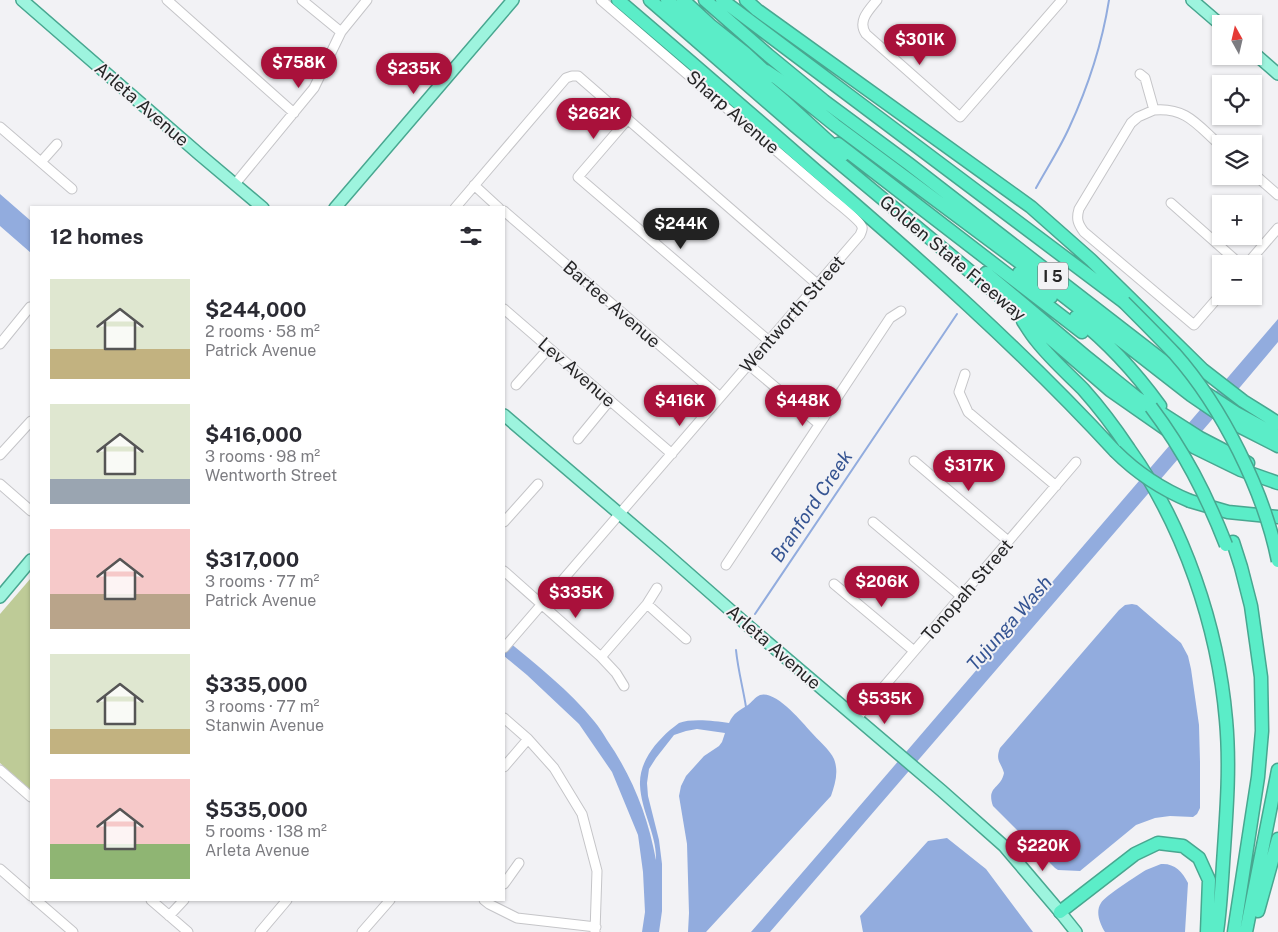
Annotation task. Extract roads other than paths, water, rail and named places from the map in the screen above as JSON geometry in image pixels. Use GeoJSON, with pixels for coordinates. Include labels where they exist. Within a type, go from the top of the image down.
{"type":"FeatureCollection","features":[{"type":"Feature","properties":{"kind":"highway"},"geometry":{"type":"LineString","coordinates":[[618,0],[878,223],[970,305],[1131,466],[1149,480],[1176,495],[1190,500],[1228,512],[1278,517]]}},
{"type":"Feature","properties":{"kind":"highway","name":"Golden State Freeway"},"geometry":{"type":"LineString","coordinates":[[650,0],[802,131],[1110,390],[1241,470],[1278,483]]}},
{"type":"Feature","properties":{"kind":"highway"},"geometry":{"type":"LineString","coordinates":[[666,0],[906,208],[1118,383],[1158,412],[1176,430]]}},
{"type":"Feature","properties":{"kind":"highway"},"geometry":{"type":"LineString","coordinates":[[683,0],[710,25],[835,125],[1194,391]]}},
{"type":"Feature","properties":{"kind":"highway","name":"I 5"},"geometry":{"type":"LineString","coordinates":[[704,0],[824,101],[909,164],[1194,391],[1232,417],[1278,436]]}},
{"type":"Feature","properties":{"kind":"highway"},"geometry":{"type":"LineString","coordinates":[[722,0],[1124,302],[1175,355],[1194,378],[1217,412],[1246,467],[1261,502],[1278,562]]}},
{"type":"Feature","properties":{"kind":"highway"},"geometry":{"type":"LineString","coordinates":[[746,0],[1031,207],[1091,260],[1203,370],[1243,401],[1278,423]]}},
{"type":"Feature","properties":{"kind":"highway"},"geometry":{"type":"LineString","coordinates":[[766,71],[776,83],[878,165],[1096,332],[1133,371],[1156,406]]}},
{"type":"Feature","properties":{"kind":"highway"},"geometry":{"type":"LineString","coordinates":[[815,129],[874,171],[1090,338],[1138,389],[1170,419],[1211,488],[1229,544],[1243,608],[1252,678],[1254,730],[1251,776],[1226,932]]}},
{"type":"Feature","properties":{"kind":"highway"},"geometry":{"type":"LineString","coordinates":[[1015,310],[1036,340],[1098,406],[1144,471],[1166,512],[1189,562],[1204,605],[1222,684],[1228,764],[1227,808],[1218,932]]}},
{"type":"Feature","properties":{"kind":"highway"},"geometry":{"type":"LineString","coordinates":[[1232,417],[1278,446]]}},
{"type":"Feature","properties":{"kind":"highway"},"geometry":{"type":"LineString","coordinates":[[1197,443],[1278,475]]}},
{"type":"Feature","properties":{"kind":"highway"},"geometry":{"type":"LineString","coordinates":[[1229,544],[1241,567],[1251,606],[1261,678],[1262,731],[1258,777],[1234,932]]}},
{"type":"Feature","properties":{"kind":"highway"},"geometry":{"type":"LineString","coordinates":[[1246,932],[1278,770]]}},
{"type":"Feature","properties":{"kind":"highway"},"geometry":{"type":"LineString","coordinates":[[1250,932],[1253,928],[1278,839]]}},
{"type":"Feature","properties":{"kind":"highway"},"geometry":{"type":"LineString","coordinates":[[1060,912],[1135,854],[1158,843],[1183,846],[1199,858],[1209,880],[1207,932]]}},
{"type":"Feature","properties":{"kind":"main road","name":"Arleta Avenue"},"geometry":{"type":"LineString","coordinates":[[22,0],[261,206]]}},
{"type":"Feature","properties":{"kind":"main road"},"geometry":{"type":"LineString","coordinates":[[337,206],[513,0]]}},
{"type":"Feature","properties":{"kind":"main road"},"geometry":{"type":"LineString","coordinates":[[1192,0],[1212,17]]}},
{"type":"Feature","properties":{"kind":"main road"},"geometry":{"type":"LineString","coordinates":[[1262,60],[1278,74]]}},
{"type":"Feature","properties":{"kind":"main road","name":"Arleta Avenue"},"geometry":{"type":"LineString","coordinates":[[505,416],[917,769],[1004,846],[1076,932]]}},
{"type":"Feature","properties":{"kind":"main road"},"geometry":{"type":"LineString","coordinates":[[0,597],[30,561]]}},
{"type":"Feature","properties":{"kind":"street"},"geometry":{"type":"LineString","coordinates":[[167,0],[294,112]]}},
{"type":"Feature","properties":{"kind":"street"},"geometry":{"type":"LineString","coordinates":[[302,0],[341,32]]}},
{"type":"Feature","properties":{"kind":"street"},"geometry":{"type":"LineString","coordinates":[[234,184],[314,88],[341,32],[367,0]]}},
{"type":"Feature","properties":{"kind":"street","name":"Sharp Avenue"},"geometry":{"type":"LineString","coordinates":[[601,0],[830,196],[858,221],[862,227]]}},
{"type":"Feature","properties":{"kind":"street"},"geometry":{"type":"LineString","coordinates":[[877,0],[867,12],[862,24],[863,30],[869,38],[960,117],[1062,0]]}},
{"type":"Feature","properties":{"kind":"street"},"geometry":{"type":"LineString","coordinates":[[1140,74],[1145,78],[1154,110]]}},
{"type":"Feature","properties":{"kind":"street"},"geometry":{"type":"LineString","coordinates":[[457,206],[566,78],[578,76],[817,284]]}},
{"type":"Feature","properties":{"kind":"street"},"geometry":{"type":"LineString","coordinates":[[1212,138],[1186,115],[1176,111],[1154,110],[1138,117],[1131,123],[1079,209],[1077,216],[1078,225],[1084,232],[1194,325],[1212,304]]}},
{"type":"Feature","properties":{"kind":"street"},"geometry":{"type":"LineString","coordinates":[[628,119],[578,177],[769,341]]}},
{"type":"Feature","properties":{"kind":"street"},"geometry":{"type":"LineString","coordinates":[[0,127],[72,189]]}},
{"type":"Feature","properties":{"kind":"street"},"geometry":{"type":"LineString","coordinates":[[41,162],[57,144]]}},
{"type":"Feature","properties":{"kind":"street"},"geometry":{"type":"LineString","coordinates":[[1262,181],[1278,195]]}},
{"type":"Feature","properties":{"kind":"street"},"geometry":{"type":"LineString","coordinates":[[474,186],[497,206]]}},
{"type":"Feature","properties":{"kind":"street"},"geometry":{"type":"LineString","coordinates":[[1171,203],[1230,255]]}},
{"type":"Feature","properties":{"kind":"street","name":"Bartee Avenue"},"geometry":{"type":"LineString","coordinates":[[505,212],[720,397]]}},
{"type":"Feature","properties":{"kind":"street","name":"Wentworth Street"},"geometry":{"type":"LineString","coordinates":[[505,647],[860,235],[862,227]]}},
{"type":"Feature","properties":{"kind":"street"},"geometry":{"type":"LineString","coordinates":[[1255,255],[1278,228]]}},
{"type":"Feature","properties":{"kind":"street"},"geometry":{"type":"LineString","coordinates":[[0,344],[30,307]]}},
{"type":"Feature","properties":{"kind":"street","name":"Lev Avenue"},"geometry":{"type":"LineString","coordinates":[[505,310],[672,454]]}},
{"type":"Feature","properties":{"kind":"street"},"geometry":{"type":"LineString","coordinates":[[726,565],[890,318],[900,310]]}},
{"type":"Feature","properties":{"kind":"street"},"geometry":{"type":"LineString","coordinates":[[516,385],[548,348]]}},
{"type":"Feature","properties":{"kind":"street"},"geometry":{"type":"LineString","coordinates":[[749,365],[819,424]]}},
{"type":"Feature","properties":{"kind":"street"},"geometry":{"type":"LineString","coordinates":[[965,374],[959,392],[968,412],[1056,486]]}},
{"type":"Feature","properties":{"kind":"street"},"geometry":{"type":"LineString","coordinates":[[578,439],[610,400]]}},
{"type":"Feature","properties":{"kind":"street"},"geometry":{"type":"LineString","coordinates":[[0,455],[30,422]]}},
{"type":"Feature","properties":{"kind":"street"},"geometry":{"type":"LineString","coordinates":[[914,461],[1008,541]]}},
{"type":"Feature","properties":{"kind":"street","name":"Tonopah Street"},"geometry":{"type":"LineString","coordinates":[[857,718],[1076,462]]}},
{"type":"Feature","properties":{"kind":"street"},"geometry":{"type":"LineString","coordinates":[[0,484],[30,510]]}},
{"type":"Feature","properties":{"kind":"street"},"geometry":{"type":"LineString","coordinates":[[505,521],[538,484]]}},
{"type":"Feature","properties":{"kind":"street"},"geometry":{"type":"LineString","coordinates":[[873,522],[962,596]]}},
{"type":"Feature","properties":{"kind":"street"},"geometry":{"type":"LineString","coordinates":[[505,572],[601,657],[616,673],[624,686]]}},
{"type":"Feature","properties":{"kind":"street"},"geometry":{"type":"LineString","coordinates":[[834,584],[914,651]]}},
{"type":"Feature","properties":{"kind":"street"},"geometry":{"type":"LineString","coordinates":[[601,657],[647,604],[657,588]]}},
{"type":"Feature","properties":{"kind":"street"},"geometry":{"type":"LineString","coordinates":[[647,604],[686,639]]}},
{"type":"Feature","properties":{"kind":"street"},"geometry":{"type":"LineString","coordinates":[[489,901],[518,918],[596,929],[597,871],[582,814],[554,768],[528,739],[505,719]]}},
{"type":"Feature","properties":{"kind":"street"},"geometry":{"type":"LineString","coordinates":[[505,766],[528,739]]}},
{"type":"Feature","properties":{"kind":"street"},"geometry":{"type":"LineString","coordinates":[[0,770],[30,796]]}},
{"type":"Feature","properties":{"kind":"street"},"geometry":{"type":"LineString","coordinates":[[505,883],[519,864]]}},
{"type":"Feature","properties":{"kind":"street"},"geometry":{"type":"LineString","coordinates":[[0,869],[30,895]]}},
{"type":"Feature","properties":{"kind":"street"},"geometry":{"type":"LineString","coordinates":[[37,901],[73,932]]}},
{"type":"Feature","properties":{"kind":"street"},"geometry":{"type":"LineString","coordinates":[[151,901],[188,932]]}},
{"type":"Feature","properties":{"kind":"street"},"geometry":{"type":"LineString","coordinates":[[169,916],[183,901]]}},
{"type":"Feature","properties":{"kind":"street"},"geometry":{"type":"LineString","coordinates":[[260,932],[286,901]]}},
{"type":"Feature","properties":{"kind":"street"},"geometry":{"type":"LineString","coordinates":[[362,932],[389,901]]}},
{"type":"Feature","properties":{"kind":"water"},"geometry":{"type":"Polygon","coordinates":[[[0,194],[30,220],[30,252],[0,226],[0,194]]]}},
{"type":"Feature","properties":{"kind":"water"},"geometry":{"type":"Polygon","coordinates":[[[1278,319],[1278,342],[1241,386],[770,932],[751,932],[1015,625],[1278,319]]]}},
{"type":"Feature","properties":{"kind":"water"},"geometry":{"type":"Polygon","coordinates":[[[1125,605],[1137,605],[1181,643],[1188,656],[1199,725],[1200,808],[1193,817],[1170,816],[1155,818],[1136,825],[1080,871],[1058,870],[993,806],[991,795],[1004,773],[998,759],[1000,748],[1119,610],[1125,605]]]}},
{"type":"Feature","properties":{"kind":"water"},"geometry":{"type":"Polygon","coordinates":[[[505,639],[562,688],[584,709],[601,730],[624,768],[638,797],[644,812],[656,860],[654,841],[641,795],[640,777],[645,762],[653,748],[664,735],[684,721],[697,720],[729,723],[739,710],[758,696],[766,695],[773,697],[795,715],[827,748],[834,759],[836,773],[831,796],[706,932],[688,932],[687,844],[679,796],[686,776],[704,756],[719,746],[725,733],[697,729],[674,735],[649,769],[648,796],[659,840],[662,864],[662,911],[659,932],[642,932],[645,912],[643,872],[638,835],[612,772],[579,724],[505,657],[505,639]]]}},
{"type":"Feature","properties":{"kind":"water"},"geometry":{"type":"Polygon","coordinates":[[[947,838],[986,869],[1033,932],[863,932],[860,916],[928,841],[947,838]]]}},
{"type":"Feature","properties":{"kind":"water"},"geometry":{"type":"Polygon","coordinates":[[[1161,864],[1174,866],[1188,883],[1185,932],[1105,932],[1098,914],[1101,903],[1136,876],[1161,864]]]}},
{"type":"Feature","properties":{"kind":"waterway","name":"Branford Creek"},"geometry":{"type":"LineString","coordinates":[[1036,188],[1058,150],[1076,113],[1094,65],[1109,0]]}},
{"type":"Feature","properties":{"kind":"waterway","name":"Branford Creek"},"geometry":{"type":"LineString","coordinates":[[755,614],[957,314]]}},
{"type":"Feature","properties":{"kind":"waterway","name":"Branford Creek"},"geometry":{"type":"LineString","coordinates":[[736,650],[746,707]]}},
{"type":"Feature","properties":{"kind":"water label","name":"Tujunga Wash"},"geometry":{"type":"Point","coordinates":[1009,623]}}]}
